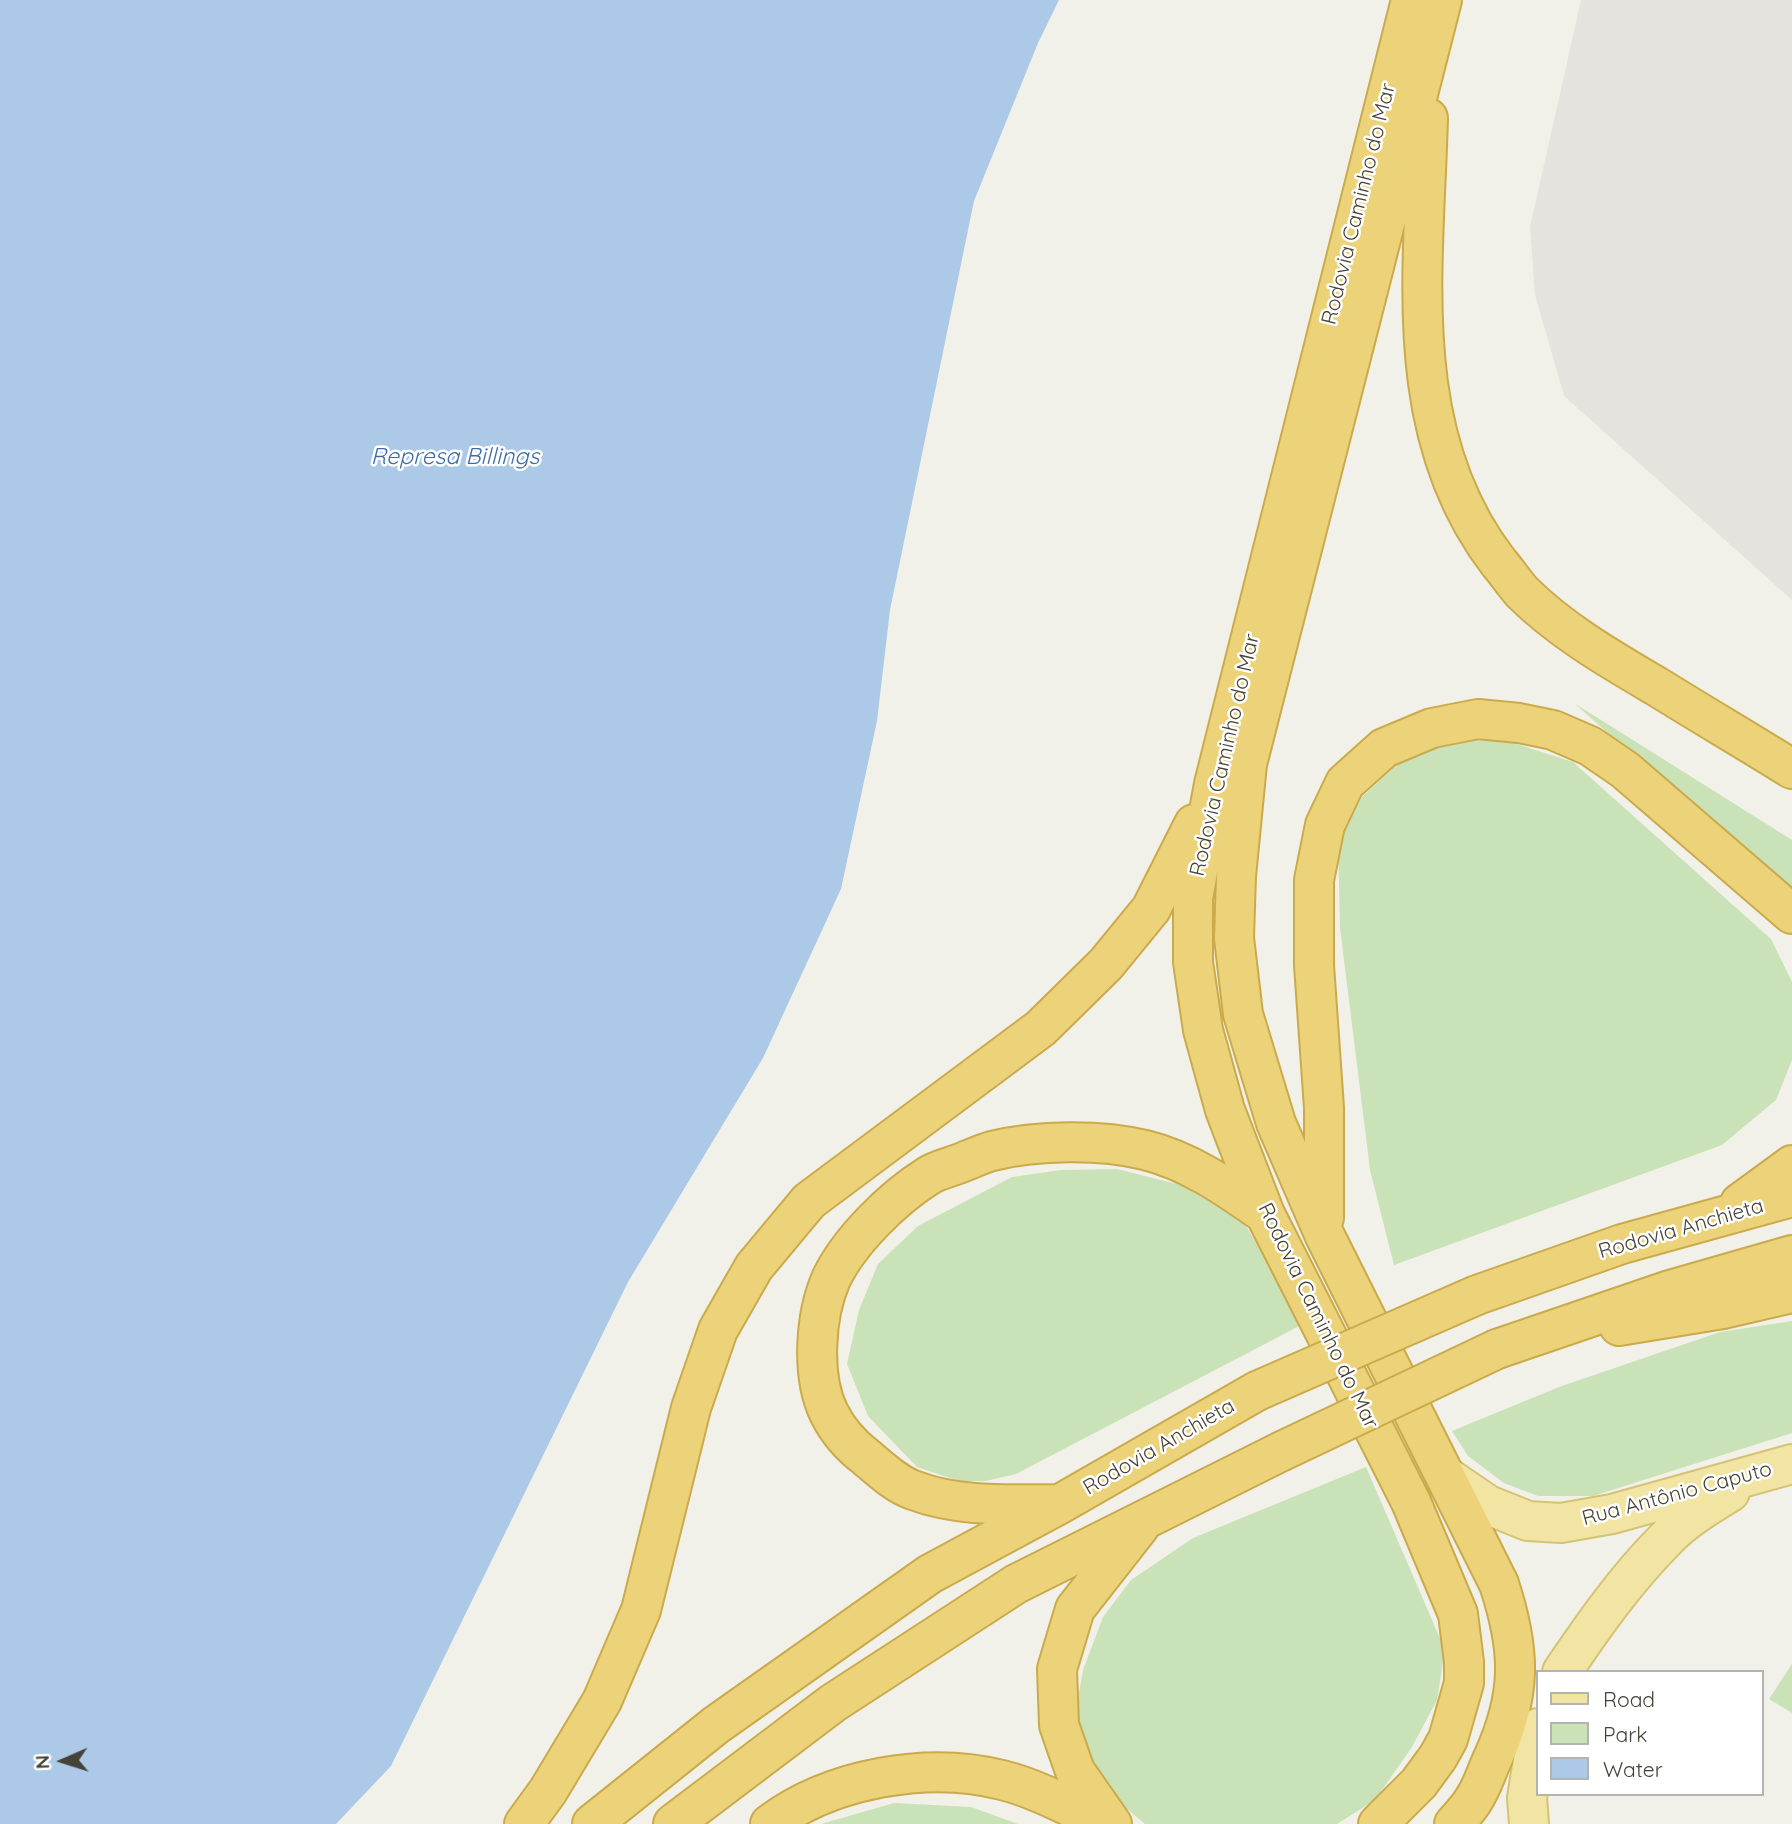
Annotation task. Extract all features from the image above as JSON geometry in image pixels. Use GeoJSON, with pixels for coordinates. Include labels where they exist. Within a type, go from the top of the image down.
{"type":"FeatureCollection","features":[{"type":"Feature","properties":{"kind":"highway","name":"Rodovia Caminho do Mar"},"geometry":{"type":"LineString","coordinates":[[1378,1824],[1419,1783],[1448,1739],[1464,1683],[1458,1614],[1411,1502],[1265,1214],[1225,1110],[1203,1030],[1192,962],[1193,898],[1214,784],[1411,0]]}},
{"type":"Feature","properties":{"kind":"highway","name":"Rodovia Caminho do Mar"},"geometry":{"type":"LineString","coordinates":[[1443,0],[1247,764],[1236,876],[1234,938],[1243,1014],[1276,1122],[1324,1234],[1499,1584],[1511,1620],[1516,1687],[1510,1714],[1474,1800],[1454,1824]]}},
{"type":"Feature","properties":{"kind":"highway"},"geometry":{"type":"LineString","coordinates":[[1431,43],[1422,312],[1424,365],[1431,412],[1442,451],[1466,513],[1488,548],[1521,591],[1570,632],[1792,769]]}},
{"type":"Feature","properties":{"kind":"highway"},"geometry":{"type":"LineString","coordinates":[[1324,1234],[1324,1108],[1314,965],[1314,880],[1325,825],[1345,783],[1384,748],[1432,728],[1478,719],[1553,730],[1590,746],[1625,770],[1792,914]]}},
{"type":"Feature","properties":{"kind":"highway"},"geometry":{"type":"LineString","coordinates":[[524,1824],[548,1791],[602,1702],[641,1610],[691,1408],[718,1330],[754,1267],[809,1201],[1041,1028],[1105,964],[1151,909],[1214,784]]}},
{"type":"Feature","properties":{"kind":"highway"},"geometry":{"type":"LineString","coordinates":[[1060,1504],[968,1504],[913,1490],[884,1473],[849,1443],[828,1410],[816,1353],[818,1320],[832,1279],[855,1243],[888,1207],[930,1175],[992,1151],[1039,1144],[1092,1142],[1145,1150],[1184,1164],[1220,1182],[1265,1214]]}},
{"type":"Feature","properties":{"kind":"highway"},"geometry":{"type":"LineString","coordinates":[[1722,1216],[1792,1165]]}},
{"type":"Feature","properties":{"kind":"highway","name":"Rodovia Anchieta"},"geometry":{"type":"LineString","coordinates":[[592,1824],[716,1725],[930,1574],[1060,1504],[1257,1391],[1477,1295],[1622,1244],[1792,1197]]}},
{"type":"Feature","properties":{"kind":"highway"},"geometry":{"type":"LineString","coordinates":[[673,1824],[833,1703],[1016,1584],[1147,1517],[1504,1347],[1670,1290],[1792,1255]]}},
{"type":"Feature","properties":{"kind":"highway"},"geometry":{"type":"LineString","coordinates":[[1504,1347],[1723,1309],[1792,1293]]}},
{"type":"Feature","properties":{"kind":"highway"},"geometry":{"type":"LineString","coordinates":[[1112,1824],[1075,1771],[1059,1725],[1057,1669],[1075,1609],[1147,1517]]}},
{"type":"Feature","properties":{"kind":"highway"},"geometry":{"type":"LineString","coordinates":[[770,1824],[796,1807],[831,1792],[880,1777],[938,1772],[1001,1780],[1049,1796],[1106,1824]]}},
{"type":"Feature","properties":{"kind":"main road","name":"Rua Antônio Caputo"},"geometry":{"type":"LineString","coordinates":[[1447,1477],[1488,1505],[1528,1521],[1561,1523],[1612,1514],[1775,1469]]}},
{"type":"Feature","properties":{"kind":"main road"},"geometry":{"type":"LineString","coordinates":[[1563,1670],[1597,1620],[1665,1539],[1695,1514],[1775,1469]]}},
{"type":"Feature","properties":{"kind":"main road"},"geometry":{"type":"LineString","coordinates":[[1529,1824],[1527,1798],[1536,1741]]}},
{"type":"Feature","properties":{"kind":"shaded area"},"geometry":{"type":"Polygon","coordinates":[[[1581,0],[1792,0],[1792,600],[1564,396],[1535,295],[1530,227],[1581,0]]]}},
{"type":"Feature","properties":{"kind":"green space"},"geometry":{"type":"Polygon","coordinates":[[[1574,703],[1792,840],[1792,896],[1574,703]]]}},
{"type":"Feature","properties":{"kind":"green space"},"geometry":{"type":"Polygon","coordinates":[[[1476,731],[1573,762],[1771,939],[1792,982],[1792,1060],[1776,1100],[1722,1145],[1394,1265],[1370,1170],[1340,928],[1338,841],[1362,797],[1404,758],[1476,731]]]}},
{"type":"Feature","properties":{"kind":"green space"},"geometry":{"type":"Polygon","coordinates":[[[1117,1169],[1185,1186],[1241,1218],[1305,1323],[1016,1474],[986,1481],[959,1481],[917,1467],[868,1416],[847,1364],[859,1310],[878,1264],[918,1226],[1012,1177],[1061,1170],[1117,1169]]]}},
{"type":"Feature","properties":{"kind":"green space"},"geometry":{"type":"Polygon","coordinates":[[[1792,1321],[1792,1433],[1593,1496],[1538,1496],[1504,1483],[1468,1456],[1452,1431],[1559,1387],[1720,1332],[1792,1321]]]}},
{"type":"Feature","properties":{"kind":"green space"},"geometry":{"type":"Polygon","coordinates":[[[1366,1467],[1445,1650],[1437,1700],[1412,1747],[1375,1800],[1337,1824],[1145,1824],[1109,1794],[1079,1745],[1077,1704],[1083,1670],[1103,1617],[1131,1580],[1193,1538],[1366,1467]]]}},
{"type":"Feature","properties":{"kind":"green space"},"geometry":{"type":"Polygon","coordinates":[[[1792,1664],[1792,1713],[1769,1699],[1792,1664]]]}},
{"type":"Feature","properties":{"kind":"green space"},"geometry":{"type":"Polygon","coordinates":[[[894,1803],[971,1807],[1018,1824],[821,1824],[894,1803]]]}},
{"type":"Feature","properties":{"kind":"water","name":"Represa Billings"},"geometry":{"type":"Polygon","coordinates":[[[0,0],[1059,0],[1038,43],[974,201],[890,610],[877,721],[841,889],[763,1058],[628,1282],[391,1766],[336,1824],[0,1824],[0,0]]]}}]}
